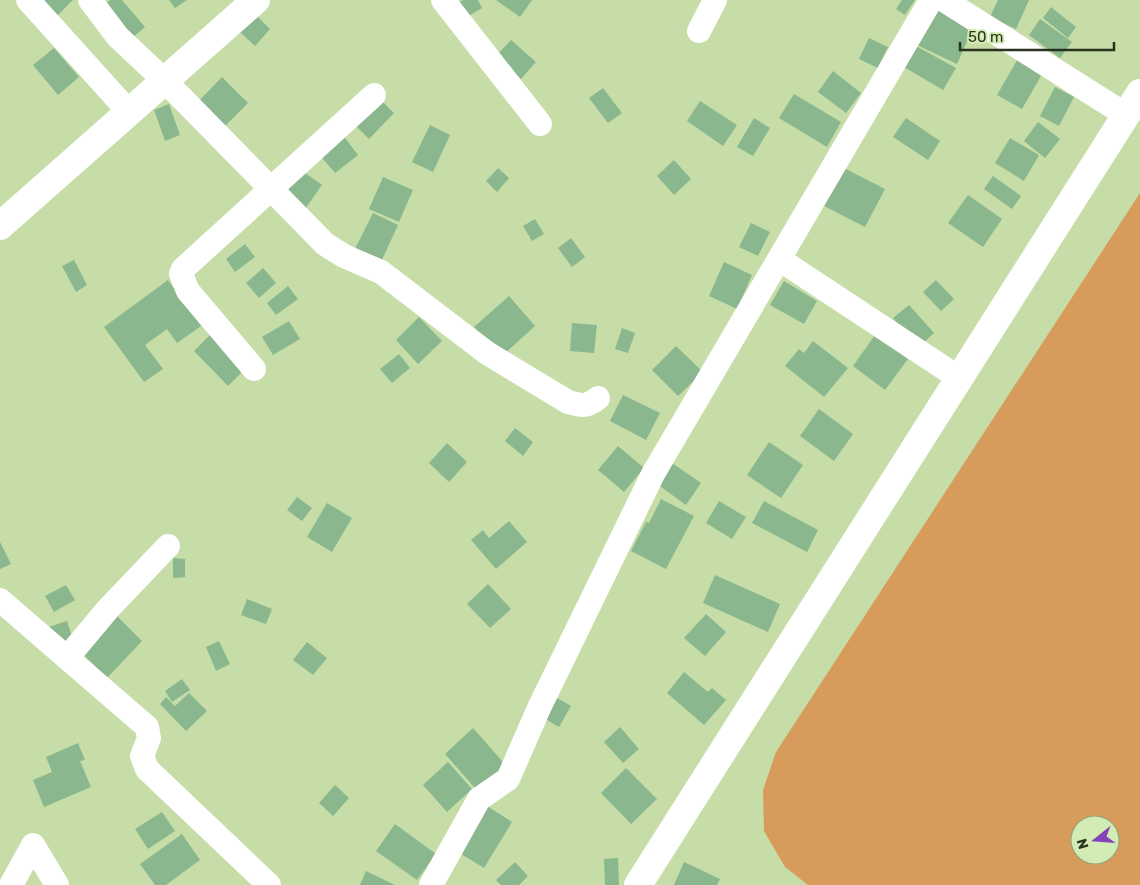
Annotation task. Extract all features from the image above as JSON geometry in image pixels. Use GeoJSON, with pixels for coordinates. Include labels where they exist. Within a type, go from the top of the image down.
{"type":"FeatureCollection","features":[{"type":"Feature","properties":{"kind":"main road"},"geometry":{"type":"LineString","coordinates":[[0,226],[166,82],[248,2]]}},
{"type":"Feature","properties":{"kind":"main road"},"geometry":{"type":"LineString","coordinates":[[638,885],[1133,104]]}},
{"type":"Feature","properties":{"kind":"street"},"geometry":{"type":"LineString","coordinates":[[28,0],[130,112]]}},
{"type":"Feature","properties":{"kind":"street"},"geometry":{"type":"LineString","coordinates":[[90,0],[118,37],[166,82],[325,244],[344,256],[381,272],[487,353],[568,402],[581,406],[589,405],[598,398]]}},
{"type":"Feature","properties":{"kind":"street"},"geometry":{"type":"LineString","coordinates":[[443,0],[540,124]]}},
{"type":"Feature","properties":{"kind":"street"},"geometry":{"type":"LineString","coordinates":[[699,31],[715,0]]}},
{"type":"Feature","properties":{"kind":"street"},"geometry":{"type":"LineString","coordinates":[[430,885],[479,799],[508,779],[539,708],[653,474],[931,0]]}},
{"type":"Feature","properties":{"kind":"street"},"geometry":{"type":"LineString","coordinates":[[944,0],[1133,104]]}},
{"type":"Feature","properties":{"kind":"street"},"geometry":{"type":"LineString","coordinates":[[254,369],[188,291],[181,274],[183,269],[374,95]]}},
{"type":"Feature","properties":{"kind":"street"},"geometry":{"type":"LineString","coordinates":[[779,259],[959,378]]}},
{"type":"Feature","properties":{"kind":"street"},"geometry":{"type":"LineString","coordinates":[[67,658],[108,609],[168,546]]}},
{"type":"Feature","properties":{"kind":"street"},"geometry":{"type":"LineString","coordinates":[[0,600],[146,727],[149,738],[142,756],[147,769],[269,885]]}},
{"type":"Feature","properties":{"kind":"street"},"geometry":{"type":"LineString","coordinates":[[11,885],[32,845],[57,885]]}},
{"type":"Feature","properties":{"kind":"shaded area"},"geometry":{"type":"Polygon","coordinates":[[[1140,193],[1140,885],[808,885],[785,867],[764,831],[763,790],[776,752],[1140,193]]]}},
{"type":"Feature","properties":{"kind":"building"},"geometry":{"type":"Polygon","coordinates":[[[37,0],[73,0],[55,18],[37,0]]]}},
{"type":"Feature","properties":{"kind":"building"},"geometry":{"type":"Polygon","coordinates":[[[110,0],[122,0],[145,27],[131,39],[103,6],[110,0]]]}},
{"type":"Feature","properties":{"kind":"building"},"geometry":{"type":"Polygon","coordinates":[[[169,0],[187,0],[175,8],[169,0]]]}},
{"type":"Feature","properties":{"kind":"building"},"geometry":{"type":"Polygon","coordinates":[[[463,0],[478,0],[482,8],[462,20],[454,6],[463,0]]]}},
{"type":"Feature","properties":{"kind":"building"},"geometry":{"type":"Polygon","coordinates":[[[496,0],[532,0],[520,17],[496,0]]]}},
{"type":"Feature","properties":{"kind":"building"},"geometry":{"type":"Polygon","coordinates":[[[902,0],[915,0],[905,15],[896,9],[902,0]]]}},
{"type":"Feature","properties":{"kind":"building"},"geometry":{"type":"Polygon","coordinates":[[[998,0],[1029,0],[1016,29],[990,17],[998,0]]]}},
{"type":"Feature","properties":{"kind":"building"},"geometry":{"type":"Polygon","coordinates":[[[1051,7],[1076,27],[1068,38],[1043,18],[1051,7]]]}},
{"type":"Feature","properties":{"kind":"building"},"geometry":{"type":"Polygon","coordinates":[[[935,8],[974,26],[957,64],[917,45],[935,8]]]}},
{"type":"Feature","properties":{"kind":"building"},"geometry":{"type":"Polygon","coordinates":[[[256,15],[270,29],[255,46],[240,32],[256,15]]]}},
{"type":"Feature","properties":{"kind":"building"},"geometry":{"type":"Polygon","coordinates":[[[1040,19],[1072,42],[1060,58],[1029,35],[1040,19]]]}},
{"type":"Feature","properties":{"kind":"building"},"geometry":{"type":"Polygon","coordinates":[[[869,38],[888,47],[878,68],[859,59],[869,38]]]}},
{"type":"Feature","properties":{"kind":"building"},"geometry":{"type":"Polygon","coordinates":[[[511,40],[536,62],[521,79],[496,56],[511,40]]]}},
{"type":"Feature","properties":{"kind":"building"},"geometry":{"type":"Polygon","coordinates":[[[916,46],[956,68],[943,90],[904,67],[916,46]]]}},
{"type":"Feature","properties":{"kind":"building"},"geometry":{"type":"Polygon","coordinates":[[[54,48],[79,77],[58,95],[33,65],[54,48]]]}},
{"type":"Feature","properties":{"kind":"building"},"geometry":{"type":"Polygon","coordinates":[[[1020,55],[1045,69],[1022,109],[997,95],[1020,55]]]}},
{"type":"Feature","properties":{"kind":"building"},"geometry":{"type":"Polygon","coordinates":[[[833,71],[861,93],[846,113],[818,92],[833,71]]]}},
{"type":"Feature","properties":{"kind":"building"},"geometry":{"type":"Polygon","coordinates":[[[222,77],[248,103],[223,128],[197,103],[222,77]]]}},
{"type":"Feature","properties":{"kind":"building"},"geometry":{"type":"Polygon","coordinates":[[[1055,87],[1074,97],[1059,126],[1040,116],[1055,87]]]}},
{"type":"Feature","properties":{"kind":"building"},"geometry":{"type":"Polygon","coordinates":[[[603,88],[622,113],[608,123],[589,98],[603,88]]]}},
{"type":"Feature","properties":{"kind":"building"},"geometry":{"type":"Polygon","coordinates":[[[794,94],[841,122],[827,147],[779,118],[794,94]]]}},
{"type":"Feature","properties":{"kind":"building"},"geometry":{"type":"Polygon","coordinates":[[[379,98],[394,113],[369,139],[354,124],[379,98]]]}},
{"type":"Feature","properties":{"kind":"building"},"geometry":{"type":"Polygon","coordinates":[[[700,101],[737,125],[723,146],[687,121],[700,101]]]}},
{"type":"Feature","properties":{"kind":"building"},"geometry":{"type":"Polygon","coordinates":[[[169,104],[180,135],[165,141],[154,110],[169,104]]]}},
{"type":"Feature","properties":{"kind":"building"},"geometry":{"type":"Polygon","coordinates":[[[754,118],[770,128],[753,156],[737,147],[754,118]]]}},
{"type":"Feature","properties":{"kind":"building"},"geometry":{"type":"Polygon","coordinates":[[[906,118],[940,141],[928,160],[893,137],[906,118]]]}},
{"type":"Feature","properties":{"kind":"building"},"geometry":{"type":"Polygon","coordinates":[[[1038,122],[1060,139],[1045,158],[1024,141],[1038,122]]]}},
{"type":"Feature","properties":{"kind":"building"},"geometry":{"type":"Polygon","coordinates":[[[430,125],[450,135],[433,172],[412,162],[430,125]]]}},
{"type":"Feature","properties":{"kind":"building"},"geometry":{"type":"Polygon","coordinates":[[[342,134],[358,155],[335,173],[318,153],[342,134]]]}},
{"type":"Feature","properties":{"kind":"building"},"geometry":{"type":"Polygon","coordinates":[[[1010,138],[1039,155],[1024,181],[995,163],[1010,138]]]}},
{"type":"Feature","properties":{"kind":"building"},"geometry":{"type":"Polygon","coordinates":[[[674,160],[691,179],[674,195],[657,176],[674,160]]]}},
{"type":"Feature","properties":{"kind":"building"},"geometry":{"type":"Polygon","coordinates":[[[294,165],[322,185],[305,209],[277,189],[294,165]]]}},
{"type":"Feature","properties":{"kind":"building"},"geometry":{"type":"Polygon","coordinates":[[[842,167],[885,189],[865,227],[822,205],[842,167]]]}},
{"type":"Feature","properties":{"kind":"building"},"geometry":{"type":"Polygon","coordinates":[[[498,168],[509,178],[497,192],[486,181],[498,168]]]}},
{"type":"Feature","properties":{"kind":"building"},"geometry":{"type":"Polygon","coordinates":[[[993,176],[1021,196],[1012,209],[984,189],[993,176]]]}},
{"type":"Feature","properties":{"kind":"building"},"geometry":{"type":"Polygon","coordinates":[[[383,177],[413,190],[399,222],[369,209],[383,177]]]}},
{"type":"Feature","properties":{"kind":"building"},"geometry":{"type":"Polygon","coordinates":[[[968,195],[1002,219],[983,247],[948,223],[968,195]]]}},
{"type":"Feature","properties":{"kind":"building"},"geometry":{"type":"Polygon","coordinates":[[[373,213],[398,225],[381,262],[355,249],[373,213]]]}},
{"type":"Feature","properties":{"kind":"building"},"geometry":{"type":"Polygon","coordinates":[[[535,219],[544,234],[532,241],[523,226],[535,219]]]}},
{"type":"Feature","properties":{"kind":"building"},"geometry":{"type":"Polygon","coordinates":[[[751,223],[770,232],[758,256],[739,247],[751,223]]]}},
{"type":"Feature","properties":{"kind":"building"},"geometry":{"type":"Polygon","coordinates":[[[571,238],[585,257],[572,267],[558,248],[571,238]]]}},
{"type":"Feature","properties":{"kind":"building"},"geometry":{"type":"Polygon","coordinates":[[[245,244],[255,257],[235,272],[226,259],[245,244]]]}},
{"type":"Feature","properties":{"kind":"building"},"geometry":{"type":"Polygon","coordinates":[[[74,260],[87,285],[76,292],[62,266],[74,260]]]}},
{"type":"Feature","properties":{"kind":"building"},"geometry":{"type":"Polygon","coordinates":[[[724,262],[752,275],[737,309],[709,296],[724,262]]]}},
{"type":"Feature","properties":{"kind":"building"},"geometry":{"type":"Polygon","coordinates":[[[263,268],[276,283],[259,298],[246,283],[263,268]]]}},
{"type":"Feature","properties":{"kind":"building"},"geometry":{"type":"Polygon","coordinates":[[[168,280],[201,326],[177,343],[167,329],[145,345],[163,369],[144,382],[104,327],[168,280]]]}},
{"type":"Feature","properties":{"kind":"building"},"geometry":{"type":"Polygon","coordinates":[[[936,280],[954,299],[941,311],[923,292],[936,280]]]}},
{"type":"Feature","properties":{"kind":"building"},"geometry":{"type":"Polygon","coordinates":[[[784,281],[817,301],[804,324],[770,305],[784,281]]]}},
{"type":"Feature","properties":{"kind":"building"},"geometry":{"type":"Polygon","coordinates":[[[288,286],[298,299],[276,315],[267,303],[288,286]]]}},
{"type":"Feature","properties":{"kind":"building"},"geometry":{"type":"Polygon","coordinates":[[[509,296],[535,326],[501,357],[474,327],[509,296]]]}},
{"type":"Feature","properties":{"kind":"building"},"geometry":{"type":"Polygon","coordinates":[[[909,305],[934,333],[918,348],[893,318],[909,305]]]}},
{"type":"Feature","properties":{"kind":"building"},"geometry":{"type":"Polygon","coordinates":[[[419,317],[442,341],[418,364],[396,340],[419,317]]]}},
{"type":"Feature","properties":{"kind":"building"},"geometry":{"type":"Polygon","coordinates":[[[289,321],[300,339],[273,355],[262,337],[289,321]]]}},
{"type":"Feature","properties":{"kind":"building"},"geometry":{"type":"Polygon","coordinates":[[[572,323],[597,325],[594,353],[570,351],[572,323]]]}},
{"type":"Feature","properties":{"kind":"building"},"geometry":{"type":"Polygon","coordinates":[[[622,328],[635,333],[628,353],[615,349],[622,328]]]}},
{"type":"Feature","properties":{"kind":"building"},"geometry":{"type":"Polygon","coordinates":[[[214,331],[248,366],[228,386],[194,351],[214,331]]]}},
{"type":"Feature","properties":{"kind":"building"},"geometry":{"type":"Polygon","coordinates":[[[875,335],[908,359],[885,390],[853,366],[875,335]]]}},
{"type":"Feature","properties":{"kind":"building"},"geometry":{"type":"Polygon","coordinates":[[[813,341],[848,368],[824,397],[785,366],[799,349],[804,353],[813,341]]]}},
{"type":"Feature","properties":{"kind":"building"},"geometry":{"type":"Polygon","coordinates":[[[676,346],[703,372],[678,396],[652,370],[676,346]]]}},
{"type":"Feature","properties":{"kind":"building"},"geometry":{"type":"Polygon","coordinates":[[[399,354],[410,368],[392,383],[380,369],[399,354]]]}},
{"type":"Feature","properties":{"kind":"building"},"geometry":{"type":"Polygon","coordinates":[[[623,395],[660,413],[646,440],[610,421],[623,395]]]}},
{"type":"Feature","properties":{"kind":"building"},"geometry":{"type":"Polygon","coordinates":[[[819,409],[853,434],[834,461],[800,436],[819,409]]]}},
{"type":"Feature","properties":{"kind":"building"},"geometry":{"type":"Polygon","coordinates":[[[515,428],[533,442],[523,456],[505,441],[515,428]]]}},
{"type":"Feature","properties":{"kind":"building"},"geometry":{"type":"Polygon","coordinates":[[[769,442],[803,465],[781,498],[747,475],[769,442]]]}},
{"type":"Feature","properties":{"kind":"building"},"geometry":{"type":"Polygon","coordinates":[[[447,443],[467,462],[449,482],[429,463],[447,443]]]}},
{"type":"Feature","properties":{"kind":"building"},"geometry":{"type":"Polygon","coordinates":[[[618,446],[644,468],[624,492],[598,470],[618,446]]]}},
{"type":"Feature","properties":{"kind":"building"},"geometry":{"type":"Polygon","coordinates":[[[672,463],[701,483],[686,505],[657,484],[672,463]]]}},
{"type":"Feature","properties":{"kind":"building"},"geometry":{"type":"Polygon","coordinates":[[[297,497],[312,508],[302,521],[287,510],[297,497]]]}},
{"type":"Feature","properties":{"kind":"building"},"geometry":{"type":"Polygon","coordinates":[[[661,499],[694,516],[666,569],[631,551],[646,522],[649,523],[661,499]]]}},
{"type":"Feature","properties":{"kind":"building"},"geometry":{"type":"Polygon","coordinates":[[[719,501],[746,517],[732,539],[706,523],[719,501]]]}},
{"type":"Feature","properties":{"kind":"building"},"geometry":{"type":"Polygon","coordinates":[[[764,501],[818,530],[807,552],[752,523],[764,501]]]}},
{"type":"Feature","properties":{"kind":"building"},"geometry":{"type":"Polygon","coordinates":[[[327,503],[352,518],[332,552],[307,537],[327,503]]]}},
{"type":"Feature","properties":{"kind":"building"},"geometry":{"type":"Polygon","coordinates":[[[509,521],[527,542],[496,569],[471,540],[483,530],[489,538],[509,521]]]}},
{"type":"Feature","properties":{"kind":"building"},"geometry":{"type":"Polygon","coordinates":[[[0,542],[11,564],[0,569],[0,542]]]}},
{"type":"Feature","properties":{"kind":"building"},"geometry":{"type":"Polygon","coordinates":[[[173,558],[185,559],[185,577],[173,578],[173,558]]]}},
{"type":"Feature","properties":{"kind":"building"},"geometry":{"type":"Polygon","coordinates":[[[715,575],[780,604],[768,632],[703,603],[715,575]]]}},
{"type":"Feature","properties":{"kind":"building"},"geometry":{"type":"Polygon","coordinates":[[[488,584],[511,609],[490,628],[467,604],[488,584]]]}},
{"type":"Feature","properties":{"kind":"building"},"geometry":{"type":"Polygon","coordinates":[[[66,585],[75,600],[54,612],[45,596],[66,585]]]}},
{"type":"Feature","properties":{"kind":"building"},"geometry":{"type":"Polygon","coordinates":[[[247,599],[272,609],[266,624],[241,615],[247,599]]]}},
{"type":"Feature","properties":{"kind":"building"},"geometry":{"type":"Polygon","coordinates":[[[115,614],[142,641],[107,678],[80,651],[115,614]]]}},
{"type":"Feature","properties":{"kind":"building"},"geometry":{"type":"Polygon","coordinates":[[[706,614],[726,632],[705,656],[684,638],[706,614]]]}},
{"type":"Feature","properties":{"kind":"building"},"geometry":{"type":"Polygon","coordinates":[[[67,621],[74,643],[56,649],[49,627],[67,621]]]}},
{"type":"Feature","properties":{"kind":"building"},"geometry":{"type":"Polygon","coordinates":[[[219,641],[230,664],[216,671],[206,647],[219,641]]]}},
{"type":"Feature","properties":{"kind":"building"},"geometry":{"type":"Polygon","coordinates":[[[307,642],[327,658],[313,675],[293,660],[307,642]]]}},
{"type":"Feature","properties":{"kind":"building"},"geometry":{"type":"Polygon","coordinates":[[[684,672],[708,692],[712,688],[726,700],[704,725],[667,693],[684,672]]]}},
{"type":"Feature","properties":{"kind":"building"},"geometry":{"type":"Polygon","coordinates":[[[182,679],[190,690],[172,702],[165,691],[182,679]]]}},
{"type":"Feature","properties":{"kind":"building"},"geometry":{"type":"Polygon","coordinates":[[[189,693],[207,711],[186,731],[160,704],[166,697],[175,706],[189,693]]]}},
{"type":"Feature","properties":{"kind":"building"},"geometry":{"type":"Polygon","coordinates":[[[552,695],[571,706],[559,727],[540,716],[552,695]]]}},
{"type":"Feature","properties":{"kind":"building"},"geometry":{"type":"Polygon","coordinates":[[[620,727],[639,749],[623,763],[604,742],[620,727]]]}},
{"type":"Feature","properties":{"kind":"building"},"geometry":{"type":"Polygon","coordinates":[[[473,728],[510,770],[482,796],[445,754],[473,728]]]}},
{"type":"Feature","properties":{"kind":"building"},"geometry":{"type":"Polygon","coordinates":[[[78,743],[85,760],[80,761],[91,787],[44,807],[33,780],[52,772],[46,757],[78,743]]]}},
{"type":"Feature","properties":{"kind":"building"},"geometry":{"type":"Polygon","coordinates":[[[448,762],[472,789],[447,812],[423,785],[448,762]]]}},
{"type":"Feature","properties":{"kind":"building"},"geometry":{"type":"Polygon","coordinates":[[[626,768],[657,799],[631,824],[601,793],[626,768]]]}},
{"type":"Feature","properties":{"kind":"building"},"geometry":{"type":"Polygon","coordinates":[[[335,785],[349,798],[333,816],[319,803],[335,785]]]}},
{"type":"Feature","properties":{"kind":"building"},"geometry":{"type":"Polygon","coordinates":[[[481,802],[512,822],[484,868],[453,849],[481,802]]]}},
{"type":"Feature","properties":{"kind":"building"},"geometry":{"type":"Polygon","coordinates":[[[162,812],[175,831],[148,849],[135,829],[162,812]]]}},
{"type":"Feature","properties":{"kind":"building"},"geometry":{"type":"Polygon","coordinates":[[[395,824],[436,854],[417,880],[376,851],[395,824]]]}},
{"type":"Feature","properties":{"kind":"building"},"geometry":{"type":"Polygon","coordinates":[[[182,834],[200,860],[166,885],[155,885],[140,864],[182,834]]]}},
{"type":"Feature","properties":{"kind":"building"},"geometry":{"type":"Polygon","coordinates":[[[618,858],[619,885],[605,885],[604,859],[618,858]]]}},
{"type":"Feature","properties":{"kind":"building"},"geometry":{"type":"Polygon","coordinates":[[[515,862],[528,876],[519,885],[501,885],[496,880],[515,862]]]}},
{"type":"Feature","properties":{"kind":"building"},"geometry":{"type":"Polygon","coordinates":[[[684,862],[720,879],[717,885],[674,885],[684,862]]]}},
{"type":"Feature","properties":{"kind":"building"},"geometry":{"type":"Polygon","coordinates":[[[366,871],[395,885],[360,885],[366,871]]]}}]}
